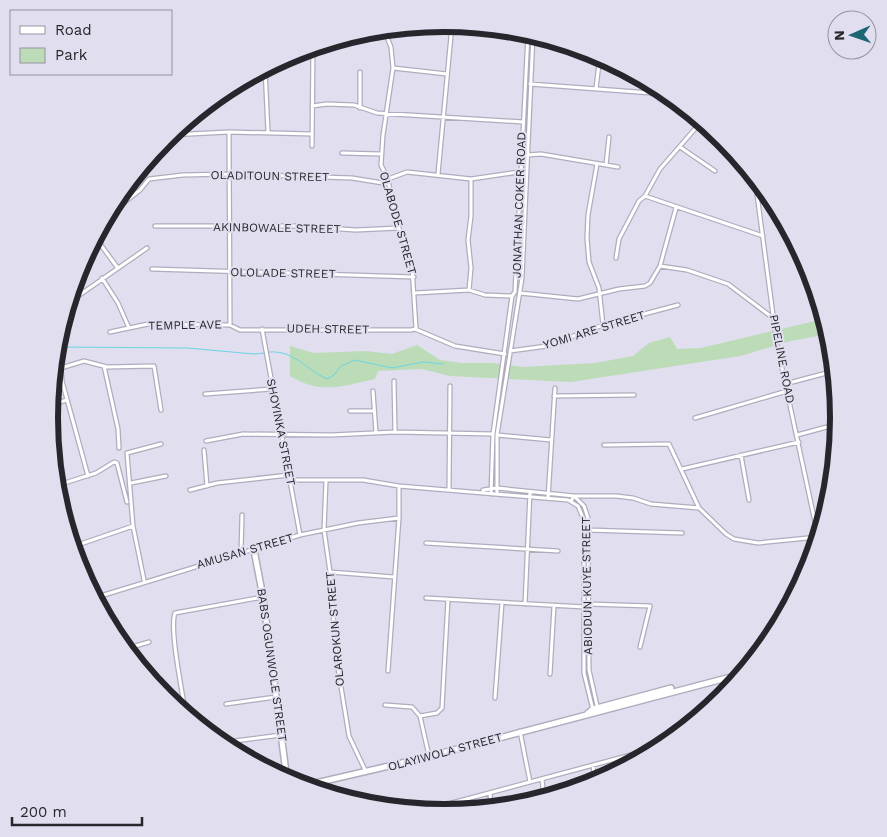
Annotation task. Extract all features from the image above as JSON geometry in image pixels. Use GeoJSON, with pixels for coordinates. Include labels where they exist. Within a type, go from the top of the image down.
{"type":"FeatureCollection","features":[{"type":"Feature","properties":{"kind":"street"},"geometry":{"type":"LineString","coordinates":[[438,174],[442,152],[443,118],[451,32]]}},
{"type":"Feature","properties":{"kind":"street","name":"OLABODE STREET"},"geometry":{"type":"LineString","coordinates":[[388,37],[391,47],[393,68],[381,165],[388,179],[394,213],[407,247],[414,277],[417,326],[415,328]]}},
{"type":"Feature","properties":{"kind":"street","name":"JONATHAN COKER ROAD"},"geometry":{"type":"LineString","coordinates":[[491,494],[492,434],[512,296],[515,292],[519,172],[528,42]]}},
{"type":"Feature","properties":{"kind":"street","name":"JONATHAN COKER ROAD"},"geometry":{"type":"LineString","coordinates":[[497,494],[497,435],[520,293],[532,43]]}},
{"type":"Feature","properties":{"kind":"street"},"geometry":{"type":"LineString","coordinates":[[312,146],[313,55]]}},
{"type":"Feature","properties":{"kind":"street"},"geometry":{"type":"LineString","coordinates":[[596,88],[599,65]]}},
{"type":"Feature","properties":{"kind":"street"},"geometry":{"type":"LineString","coordinates":[[393,68],[447,74]]}},
{"type":"Feature","properties":{"kind":"street"},"geometry":{"type":"LineString","coordinates":[[360,72],[360,108]]}},
{"type":"Feature","properties":{"kind":"street"},"geometry":{"type":"LineString","coordinates":[[265,76],[268,132]]}},
{"type":"Feature","properties":{"kind":"street"},"geometry":{"type":"LineString","coordinates":[[530,84],[650,93]]}},
{"type":"Feature","properties":{"kind":"street"},"geometry":{"type":"LineString","coordinates":[[312,106],[326,104],[354,105],[371,112],[386,114],[523,122]]}},
{"type":"Feature","properties":{"kind":"street"},"geometry":{"type":"LineString","coordinates":[[616,258],[618,240],[639,201],[645,196],[657,174],[697,127]]}},
{"type":"Feature","properties":{"kind":"street"},"geometry":{"type":"LineString","coordinates":[[183,134],[229,132],[312,134]]}},
{"type":"Feature","properties":{"kind":"street"},"geometry":{"type":"LineString","coordinates":[[229,132],[231,226],[230,325]]}},
{"type":"Feature","properties":{"kind":"street"},"geometry":{"type":"LineString","coordinates":[[606,165],[609,137]]}},
{"type":"Feature","properties":{"kind":"street"},"geometry":{"type":"LineString","coordinates":[[680,147],[715,171]]}},
{"type":"Feature","properties":{"kind":"street"},"geometry":{"type":"LineString","coordinates":[[342,154],[381,154]]}},
{"type":"Feature","properties":{"kind":"street"},"geometry":{"type":"LineString","coordinates":[[527,155],[541,154],[618,167]]}},
{"type":"Feature","properties":{"kind":"street"},"geometry":{"type":"LineString","coordinates":[[597,164],[588,215],[587,238],[589,262],[599,288],[603,326]]}},
{"type":"Feature","properties":{"kind":"street"},"geometry":{"type":"LineString","coordinates":[[388,179],[407,172],[471,179],[519,172]]}},
{"type":"Feature","properties":{"kind":"street","name":"OLADITOUN STREET"},"geometry":{"type":"LineString","coordinates":[[124,202],[151,178],[183,175],[229,174],[352,178],[389,184]]}},
{"type":"Feature","properties":{"kind":"street"},"geometry":{"type":"LineString","coordinates":[[469,290],[471,268],[468,240],[471,216],[471,179]]}},
{"type":"Feature","properties":{"kind":"street","name":"PIPELINE ROAD"},"geometry":{"type":"LineString","coordinates":[[758,195],[777,345],[815,522]]}},
{"type":"Feature","properties":{"kind":"street"},"geometry":{"type":"LineString","coordinates":[[645,196],[763,236]]}},
{"type":"Feature","properties":{"kind":"street"},"geometry":{"type":"LineString","coordinates":[[520,293],[578,299],[646,286],[650,283],[660,266],[676,208]]}},
{"type":"Feature","properties":{"kind":"street","name":"AKINBOWALE STREET"},"geometry":{"type":"LineString","coordinates":[[155,226],[294,226],[356,230],[399,228]]}},
{"type":"Feature","properties":{"kind":"street"},"geometry":{"type":"LineString","coordinates":[[100,243],[118,267]]}},
{"type":"Feature","properties":{"kind":"street"},"geometry":{"type":"LineString","coordinates":[[77,296],[147,248]]}},
{"type":"Feature","properties":{"kind":"street"},"geometry":{"type":"LineString","coordinates":[[660,266],[687,270],[728,284],[774,318]]}},
{"type":"Feature","properties":{"kind":"street","name":"OLOLADE STREET"},"geometry":{"type":"LineString","coordinates":[[152,269],[414,277]]}},
{"type":"Feature","properties":{"kind":"street"},"geometry":{"type":"LineString","coordinates":[[102,278],[118,303],[129,328]]}},
{"type":"Feature","properties":{"kind":"street"},"geometry":{"type":"LineString","coordinates":[[415,293],[469,290],[485,295],[512,296]]}},
{"type":"Feature","properties":{"kind":"street","name":"YOMI ARE STREET"},"geometry":{"type":"LineString","coordinates":[[510,350],[547,346],[603,326],[678,305]]}},
{"type":"Feature","properties":{"kind":"street","name":"TEMPLE AVE"},"geometry":{"type":"LineString","coordinates":[[110,332],[148,324],[230,325]]}},
{"type":"Feature","properties":{"kind":"street","name":"UDEH STREET"},"geometry":{"type":"LineString","coordinates":[[230,325],[240,330],[411,330],[415,328]]}},
{"type":"Feature","properties":{"kind":"street"},"geometry":{"type":"LineString","coordinates":[[415,328],[455,346],[505,354]]}},
{"type":"Feature","properties":{"kind":"street","name":"SHOYINKA STREET"},"geometry":{"type":"LineString","coordinates":[[262,329],[300,535]]}},
{"type":"Feature","properties":{"kind":"street"},"geometry":{"type":"LineString","coordinates":[[61,370],[63,366],[84,361],[104,366],[154,366],[161,410]]}},
{"type":"Feature","properties":{"kind":"street"},"geometry":{"type":"LineString","coordinates":[[104,366],[118,429],[120,448]]}},
{"type":"Feature","properties":{"kind":"street"},"geometry":{"type":"LineString","coordinates":[[60,373],[88,476]]}},
{"type":"Feature","properties":{"kind":"street"},"geometry":{"type":"LineString","coordinates":[[786,384],[827,373]]}},
{"type":"Feature","properties":{"kind":"street"},"geometry":{"type":"LineString","coordinates":[[394,381],[395,432]]}},
{"type":"Feature","properties":{"kind":"street"},"geometry":{"type":"LineString","coordinates":[[449,490],[450,386]]}},
{"type":"Feature","properties":{"kind":"street"},"geometry":{"type":"LineString","coordinates":[[548,498],[555,388]]}},
{"type":"Feature","properties":{"kind":"street"},"geometry":{"type":"LineString","coordinates":[[205,394],[272,389]]}},
{"type":"Feature","properties":{"kind":"street"},"geometry":{"type":"LineString","coordinates":[[373,391],[376,433]]}},
{"type":"Feature","properties":{"kind":"street"},"geometry":{"type":"LineString","coordinates":[[695,418],[787,391]]}},
{"type":"Feature","properties":{"kind":"street"},"geometry":{"type":"LineString","coordinates":[[554,396],[634,395]]}},
{"type":"Feature","properties":{"kind":"street"},"geometry":{"type":"LineString","coordinates":[[58,403],[67,400]]}},
{"type":"Feature","properties":{"kind":"street"},"geometry":{"type":"LineString","coordinates":[[350,411],[374,411]]}},
{"type":"Feature","properties":{"kind":"street"},"geometry":{"type":"LineString","coordinates":[[797,435],[830,426]]}},
{"type":"Feature","properties":{"kind":"street"},"geometry":{"type":"LineString","coordinates":[[206,441],[235,435],[395,432],[492,434]]}},
{"type":"Feature","properties":{"kind":"street"},"geometry":{"type":"LineString","coordinates":[[497,435],[551,440]]}},
{"type":"Feature","properties":{"kind":"street"},"geometry":{"type":"LineString","coordinates":[[682,469],[799,442]]}},
{"type":"Feature","properties":{"kind":"street"},"geometry":{"type":"LineString","coordinates":[[144,580],[133,526],[127,452],[162,444]]}},
{"type":"Feature","properties":{"kind":"street"},"geometry":{"type":"LineString","coordinates":[[604,445],[669,444],[699,508],[726,534],[742,541],[758,543],[810,538]]}},
{"type":"Feature","properties":{"kind":"street"},"geometry":{"type":"LineString","coordinates":[[204,450],[207,486]]}},
{"type":"Feature","properties":{"kind":"street"},"geometry":{"type":"LineString","coordinates":[[741,455],[749,500]]}},
{"type":"Feature","properties":{"kind":"street"},"geometry":{"type":"LineString","coordinates":[[63,483],[88,476],[114,462],[118,463],[127,502]]}},
{"type":"Feature","properties":{"kind":"street"},"geometry":{"type":"LineString","coordinates":[[190,490],[216,483],[289,475]]}},
{"type":"Feature","properties":{"kind":"street"},"geometry":{"type":"LineString","coordinates":[[131,483],[166,476]]}},
{"type":"Feature","properties":{"kind":"street","name":"ABIODUN KUYE STREET"},"geometry":{"type":"LineString","coordinates":[[290,480],[363,480],[399,486],[481,491],[491,494],[548,498],[571,501],[578,506],[584,520],[589,670],[595,711]]}},
{"type":"Feature","properties":{"kind":"street","name":"OLAROKUN STREET"},"geometry":{"type":"LineString","coordinates":[[326,481],[324,530],[330,572],[336,656],[349,736],[366,773]]}},
{"type":"Feature","properties":{"kind":"street"},"geometry":{"type":"LineString","coordinates":[[388,671],[399,518],[399,486]]}},
{"type":"Feature","properties":{"kind":"street","name":"ABIODUN KUYE STREET"},"geometry":{"type":"LineString","coordinates":[[481,491],[497,488],[548,492],[574,496],[582,503],[587,513],[588,530],[586,606]]}},
{"type":"Feature","properties":{"kind":"street"},"geometry":{"type":"LineString","coordinates":[[525,604],[530,492]]}},
{"type":"Feature","properties":{"kind":"street"},"geometry":{"type":"LineString","coordinates":[[571,501],[574,496],[616,496],[633,498],[651,504],[699,508]]}},
{"type":"Feature","properties":{"kind":"street"},"geometry":{"type":"LineString","coordinates":[[241,554],[242,515]]}},
{"type":"Feature","properties":{"kind":"street","name":"AMUSAN STREET"},"geometry":{"type":"LineString","coordinates":[[101,596],[144,580],[241,554],[300,535],[399,518]]}},
{"type":"Feature","properties":{"kind":"street"},"geometry":{"type":"LineString","coordinates":[[79,545],[133,526]]}},
{"type":"Feature","properties":{"kind":"street"},"geometry":{"type":"LineString","coordinates":[[588,530],[682,534]]}},
{"type":"Feature","properties":{"kind":"street"},"geometry":{"type":"LineString","coordinates":[[426,543],[558,551]]}},
{"type":"Feature","properties":{"kind":"street","name":"BABS OGUNWOLE STREET"},"geometry":{"type":"LineString","coordinates":[[254,550],[263,597],[286,771]]}},
{"type":"Feature","properties":{"kind":"street"},"geometry":{"type":"LineString","coordinates":[[330,572],[394,577]]}},
{"type":"Feature","properties":{"kind":"street"},"geometry":{"type":"LineString","coordinates":[[184,704],[176,642],[174,618],[176,613],[263,597]]}},
{"type":"Feature","properties":{"kind":"street"},"geometry":{"type":"LineString","coordinates":[[426,598],[554,606],[650,606],[640,647]]}},
{"type":"Feature","properties":{"kind":"street"},"geometry":{"type":"LineString","coordinates":[[420,716],[437,712],[442,708],[448,599]]}},
{"type":"Feature","properties":{"kind":"street"},"geometry":{"type":"LineString","coordinates":[[495,698],[502,603]]}},
{"type":"Feature","properties":{"kind":"street"},"geometry":{"type":"LineString","coordinates":[[550,674],[554,606]]}},
{"type":"Feature","properties":{"kind":"street"},"geometry":{"type":"LineString","coordinates":[[133,647],[149,642]]}},
{"type":"Feature","properties":{"kind":"street"},"geometry":{"type":"LineString","coordinates":[[595,711],[735,672]]}},
{"type":"Feature","properties":{"kind":"street"},"geometry":{"type":"LineString","coordinates":[[595,711],[730,677]]}},
{"type":"Feature","properties":{"kind":"street"},"geometry":{"type":"LineString","coordinates":[[226,704],[276,697]]}},
{"type":"Feature","properties":{"kind":"street"},"geometry":{"type":"LineString","coordinates":[[385,705],[412,707],[420,716],[429,756]]}},
{"type":"Feature","properties":{"kind":"street","name":"OLAYIWOLA STREET"},"geometry":{"type":"LineString","coordinates":[[317,783],[366,773],[595,711]]}},
{"type":"Feature","properties":{"kind":"street"},"geometry":{"type":"LineString","coordinates":[[520,731],[530,782]]}},
{"type":"Feature","properties":{"kind":"street"},"geometry":{"type":"LineString","coordinates":[[232,741],[282,735]]}},
{"type":"Feature","properties":{"kind":"street"},"geometry":{"type":"LineString","coordinates":[[448,804],[593,764],[631,756]]}},
{"type":"Feature","properties":{"kind":"street"},"geometry":{"type":"LineString","coordinates":[[593,764],[594,774]]}},
{"type":"Feature","properties":{"kind":"street"},"geometry":{"type":"LineString","coordinates":[[542,779],[543,791]]}},
{"type":"Feature","properties":{"kind":"street"},"geometry":{"type":"LineString","coordinates":[[490,793],[491,801]]}},
{"type":"Feature","properties":{"kind":"green space"},"geometry":{"type":"Polygon","coordinates":[[[817,321],[820,335],[791,341],[740,356],[571,382],[450,376],[422,369],[378,371],[375,379],[342,386],[322,387],[301,382],[290,376],[290,346],[313,353],[366,351],[392,354],[417,345],[440,360],[523,367],[595,363],[633,356],[649,343],[670,337],[677,349],[701,348],[817,321]]]}},
{"type":"Feature","properties":{"kind":"waterway"},"geometry":{"type":"LineString","coordinates":[[64,347],[187,348],[254,354],[265,353]]}},
{"type":"Feature","properties":{"kind":"waterway"},"geometry":{"type":"LineString","coordinates":[[269,352],[278,352],[293,357],[327,379],[334,375],[341,366],[355,360],[392,368],[423,362],[443,364]]}}]}
